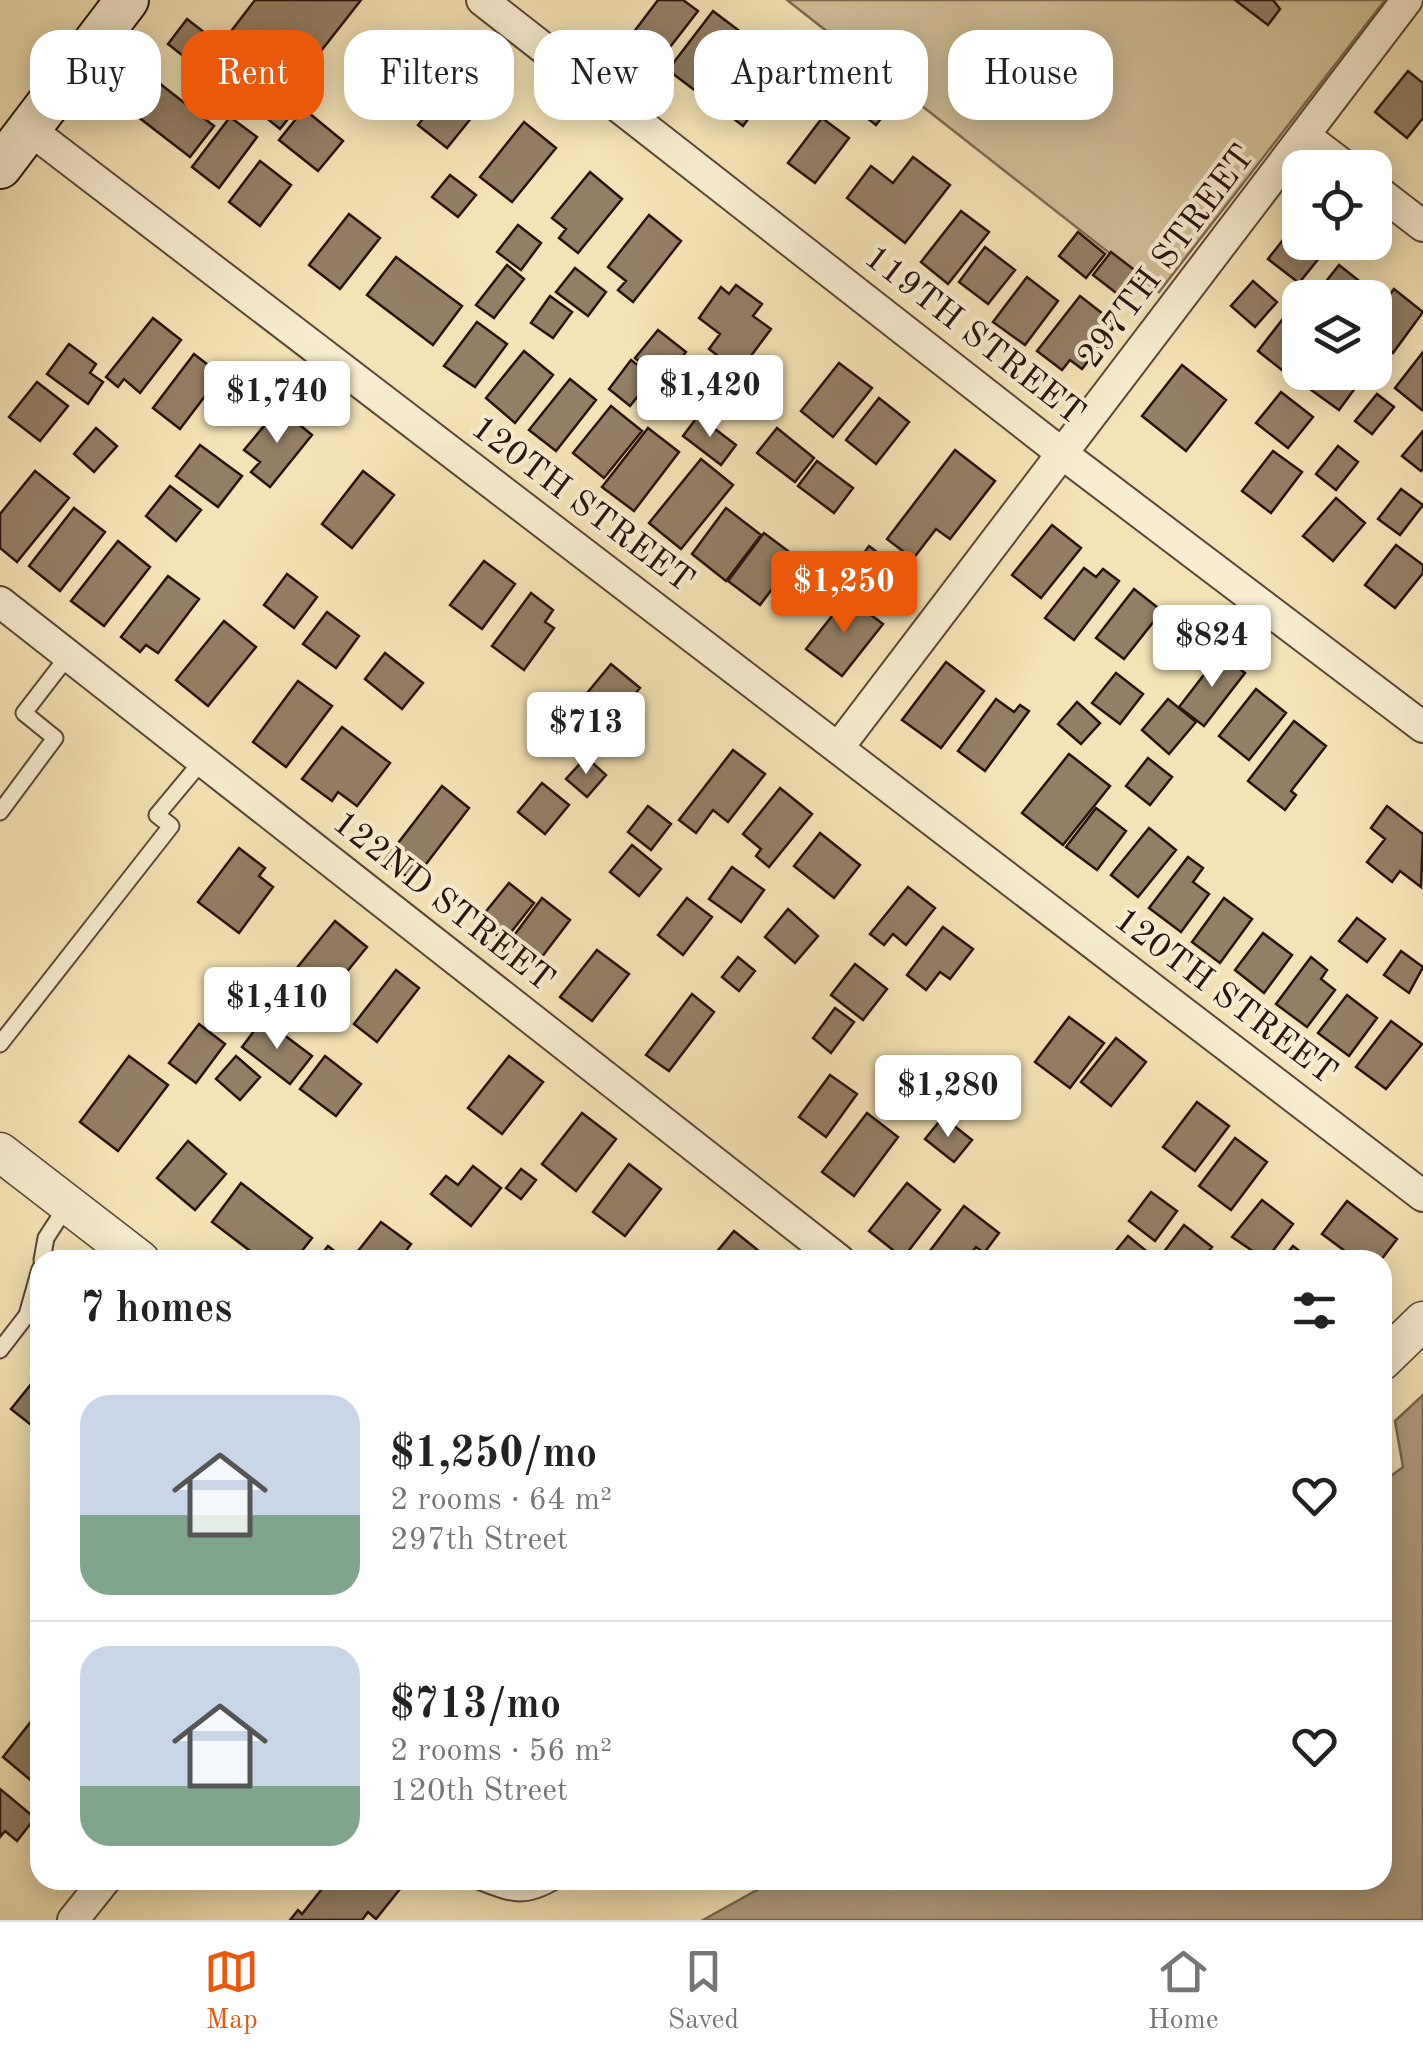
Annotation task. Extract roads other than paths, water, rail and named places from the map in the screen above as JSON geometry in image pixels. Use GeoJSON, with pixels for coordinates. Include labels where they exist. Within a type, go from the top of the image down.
{"type":"FeatureCollection","features":[{"type":"Feature","properties":{"kind":"main road"},"geometry":{"type":"LineString","coordinates":[[0,167],[127,0]]}},
{"type":"Feature","properties":{"kind":"street","name":"119TH STREET"},"geometry":{"type":"LineString","coordinates":[[482,0],[1064,455],[1423,727]]}},
{"type":"Feature","properties":{"kind":"street","name":"297TH STREET"},"geometry":{"type":"LineString","coordinates":[[838,748],[1407,0]]}},
{"type":"Feature","properties":{"kind":"street","name":"120TH STREET"},"geometry":{"type":"LineString","coordinates":[[29,129],[1423,1196]]}},
{"type":"Feature","properties":{"kind":"street"},"geometry":{"type":"LineString","coordinates":[[1305,136],[1323,150]]}},
{"type":"Feature","properties":{"kind":"street"},"geometry":{"type":"LineString","coordinates":[[1392,202],[1423,226]]}},
{"type":"Feature","properties":{"kind":"street","name":"122ND STREET"},"geometry":{"type":"LineString","coordinates":[[0,602],[826,1250]]}},
{"type":"Feature","properties":{"kind":"street"},"geometry":{"type":"LineString","coordinates":[[0,1152],[127,1250]]}},
{"type":"Feature","properties":{"kind":"street"},"geometry":{"type":"LineString","coordinates":[[1392,1351],[1423,1321]]}},
{"type":"Feature","properties":{"kind":"street"},"geometry":{"type":"LineString","coordinates":[[74,1920],[97,1890]]}},
{"type":"Feature","properties":{"kind":"lane"},"geometry":{"type":"LineString","coordinates":[[0,812],[56,738],[24,713],[68,656]]}},
{"type":"Feature","properties":{"kind":"lane"},"geometry":{"type":"LineString","coordinates":[[1,1043],[171,826],[158,816],[202,761]]}},
{"type":"Feature","properties":{"kind":"lane"},"geometry":{"type":"LineString","coordinates":[[44,1250],[46,1238],[68,1204]]}},
{"type":"Feature","properties":{"kind":"lane"},"geometry":{"type":"LineString","coordinates":[[0,1350],[30,1307]]}},
{"type":"Feature","properties":{"kind":"lane"},"geometry":{"type":"LineString","coordinates":[[502,1890],[511,1894],[541,1890]]}}]}
